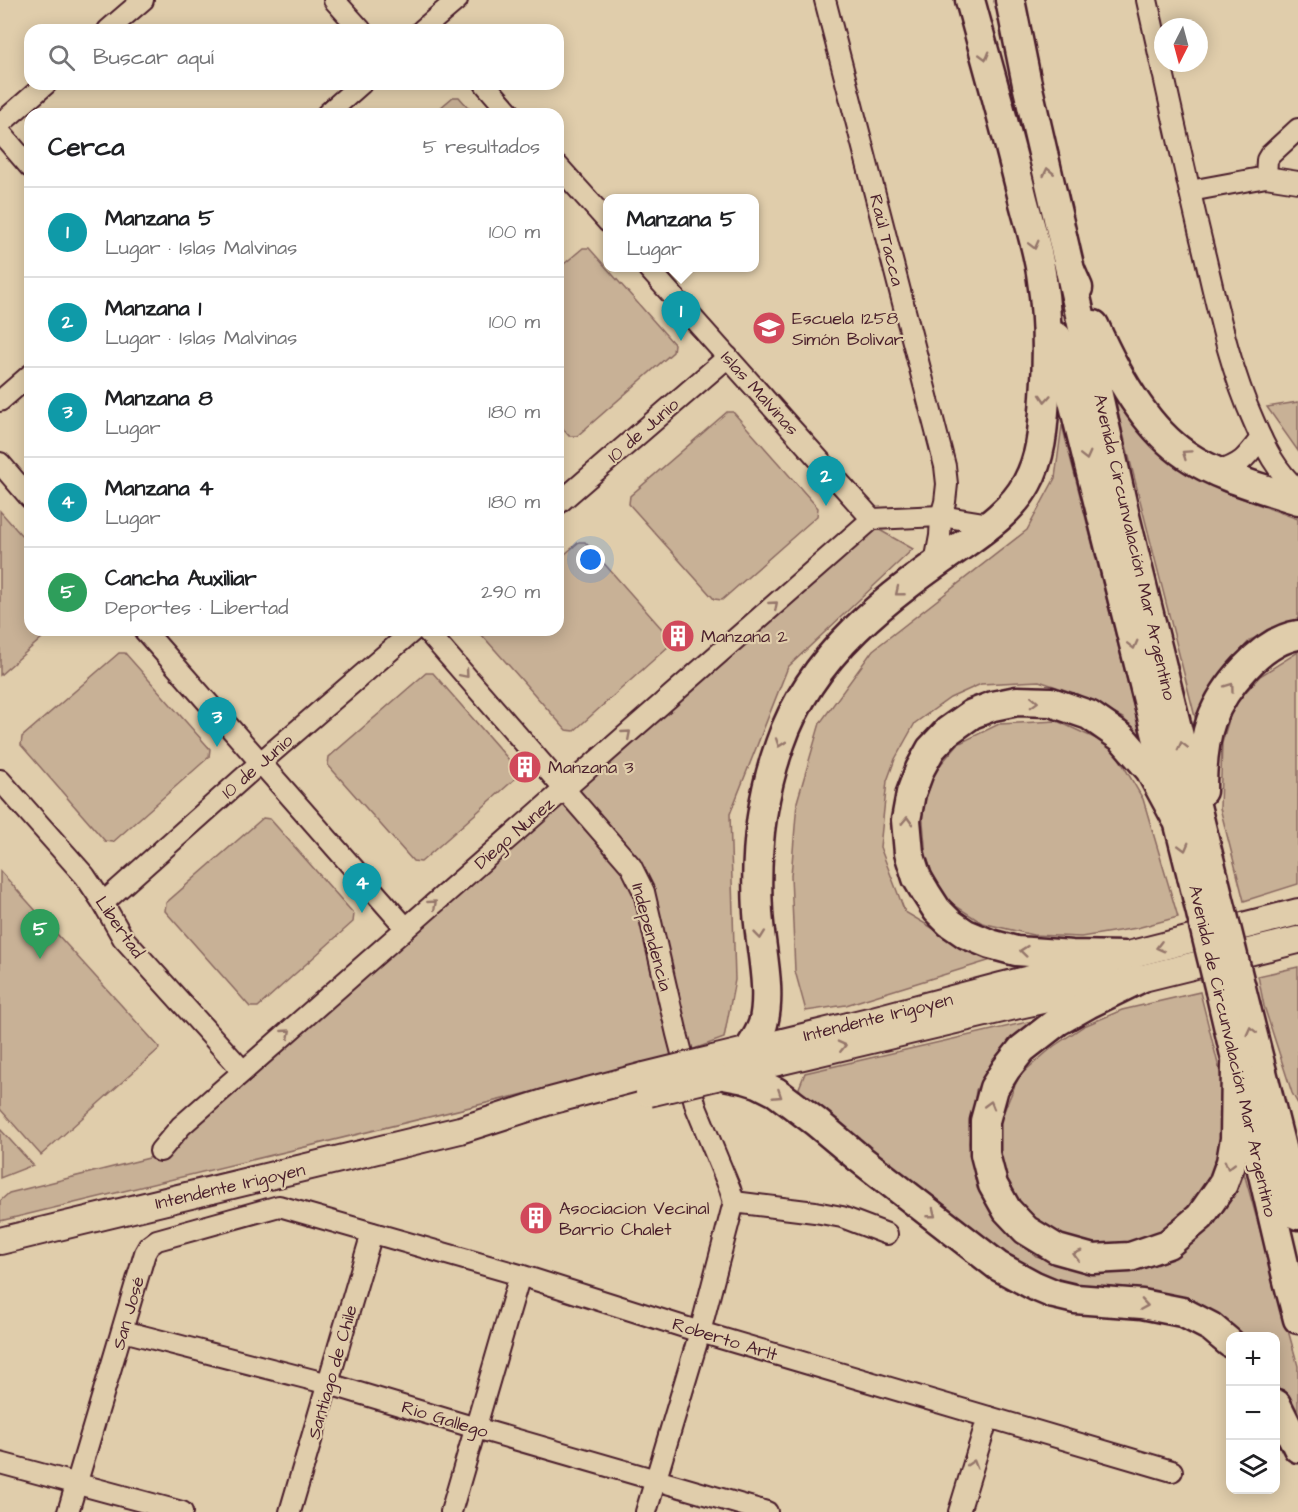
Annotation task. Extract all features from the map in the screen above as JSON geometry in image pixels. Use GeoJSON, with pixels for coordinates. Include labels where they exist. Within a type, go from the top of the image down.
{"type":"FeatureCollection","features":[{"type":"Feature","properties":{"kind":"highway"},"geometry":{"type":"LineString","coordinates":[[749,1050],[763,1024],[766,1005],[758,912],[758,863],[762,820],[779,744],[791,716],[823,665],[865,620],[935,563],[1006,513],[1027,484],[1039,455],[1048,359],[1042,277],[1005,124],[970,0]]}},
{"type":"Feature","properties":{"kind":"highway"},"geometry":{"type":"LineString","coordinates":[[1013,7],[1027,84],[1070,270],[1115,369],[1136,403],[1158,431],[1185,455],[1218,472],[1298,500]]}},
{"type":"Feature","properties":{"kind":"highway","name":"Avenida Circunvalación Mar Argentino"},"geometry":{"type":"LineString","coordinates":[[1070,270],[1189,820]]}},
{"type":"Feature","properties":{"kind":"highway","name":"Avenida Circunvalación Mar Argentino"},"geometry":{"type":"LineString","coordinates":[[1042,277],[1189,820]]}},
{"type":"Feature","properties":{"kind":"highway"},"geometry":{"type":"LineString","coordinates":[[1189,820],[1202,774],[1210,723],[1216,709],[1241,673],[1262,652],[1298,635]]}},
{"type":"Feature","properties":{"kind":"highway"},"geometry":{"type":"LineString","coordinates":[[1124,956],[1016,951],[966,934],[950,923],[936,910],[917,878],[909,853],[906,820],[910,794],[920,769],[931,749],[948,731],[972,714],[993,706],[1017,701],[1051,702],[1089,715],[1122,738],[1189,820]]}},
{"type":"Feature","properties":{"kind":"highway","name":"Avenida de Circunvalación Mar Argentino"},"geometry":{"type":"LineString","coordinates":[[1189,820],[1249,1070],[1287,1277],[1298,1319]]}},
{"type":"Feature","properties":{"kind":"highway"},"geometry":{"type":"LineString","coordinates":[[1140,980],[1058,1021],[1022,1049],[994,1088],[985,1120],[985,1154],[993,1185],[1007,1210],[1026,1230],[1057,1249],[1093,1259],[1130,1257],[1168,1244],[1200,1217],[1223,1184],[1231,1162],[1249,1070]]}},
{"type":"Feature","properties":{"kind":"highway"},"geometry":{"type":"LineString","coordinates":[[717,1070],[776,1092],[998,1266],[1035,1286],[1075,1299],[1142,1304],[1182,1312],[1211,1327],[1226,1340]]}},
{"type":"Feature","properties":{"kind":"highway"},"geometry":{"type":"LineString","coordinates":[[1249,1070],[1298,1129]]}},
{"type":"Feature","properties":{"kind":"highway","name":"Avenida de Circunvalación Mar Argentino"},"geometry":{"type":"LineString","coordinates":[[1249,1070],[1298,1215]]}},
{"type":"Feature","properties":{"kind":"highway"},"geometry":{"type":"LineString","coordinates":[[1280,1414],[1298,1448]]}},
{"type":"Feature","properties":{"kind":"main road","name":"Intendente Irigoyen"},"geometry":{"type":"LineString","coordinates":[[717,1070],[749,1050],[1298,912]]}},
{"type":"Feature","properties":{"kind":"main road","name":"Intendente Irigoyen"},"geometry":{"type":"LineString","coordinates":[[0,1240],[460,1130],[550,1101],[717,1070],[1140,980],[1298,940]]}},
{"type":"Feature","properties":{"kind":"street"},"geometry":{"type":"LineString","coordinates":[[115,24],[143,0]]}},
{"type":"Feature","properties":{"kind":"street"},"geometry":{"type":"LineString","coordinates":[[334,0],[356,24]]}},
{"type":"Feature","properties":{"kind":"street"},"geometry":{"type":"LineString","coordinates":[[434,24],[457,0]]}},
{"type":"Feature","properties":{"kind":"street","name":"Raúl Tacca"},"geometry":{"type":"LineString","coordinates":[[825,0],[945,466],[946,493],[935,563]]}},
{"type":"Feature","properties":{"kind":"street"},"geometry":{"type":"LineString","coordinates":[[1147,0],[1228,353],[1245,402],[1261,438],[1281,472],[1298,490]]}},
{"type":"Feature","properties":{"kind":"street"},"geometry":{"type":"LineString","coordinates":[[0,124],[39,90]]}},
{"type":"Feature","properties":{"kind":"street"},"geometry":{"type":"LineString","coordinates":[[334,108],[354,90]]}},
{"type":"Feature","properties":{"kind":"street"},"geometry":{"type":"LineString","coordinates":[[490,90],[506,108]]}},
{"type":"Feature","properties":{"kind":"street"},"geometry":{"type":"LineString","coordinates":[[1266,177],[1267,160],[1270,154],[1298,129]]}},
{"type":"Feature","properties":{"kind":"street"},"geometry":{"type":"LineString","coordinates":[[0,132],[24,160]]}},
{"type":"Feature","properties":{"kind":"street"},"geometry":{"type":"LineString","coordinates":[[564,173],[603,216]]}},
{"type":"Feature","properties":{"kind":"street"},"geometry":{"type":"LineString","coordinates":[[1190,191],[1266,177],[1298,182]]}},
{"type":"Feature","properties":{"kind":"street","name":"Islas Malvinas"},"geometry":{"type":"LineString","coordinates":[[652,272],[872,519]]}},
{"type":"Feature","properties":{"kind":"street","name":"10 de Junio"},"geometry":{"type":"LineString","coordinates":[[564,499],[728,357]]}},
{"type":"Feature","properties":{"kind":"street"},"geometry":{"type":"LineString","coordinates":[[0,401],[24,380]]}},
{"type":"Feature","properties":{"kind":"street"},"geometry":{"type":"LineString","coordinates":[[1218,472],[1245,459],[1261,438]]}},
{"type":"Feature","properties":{"kind":"street"},"geometry":{"type":"LineString","coordinates":[[0,463],[24,491]]}},
{"type":"Feature","properties":{"kind":"street"},"geometry":{"type":"LineString","coordinates":[[872,519],[941,516],[990,524]]}},
{"type":"Feature","properties":{"kind":"street","name":"Diego Nunez"},"geometry":{"type":"LineString","coordinates":[[160,1151],[181,1126],[872,519]]}},
{"type":"Feature","properties":{"kind":"street"},"geometry":{"type":"LineString","coordinates":[[149,636],[406,928]]}},
{"type":"Feature","properties":{"kind":"street","name":"10 de Junio"},"geometry":{"type":"LineString","coordinates":[[103,903],[407,636]]}},
{"type":"Feature","properties":{"kind":"street","name":"Independencia"},"geometry":{"type":"LineString","coordinates":[[431,636],[631,866],[644,892],[694,1100],[734,1202]]}},
{"type":"Feature","properties":{"kind":"street","name":"Libertad"},"geometry":{"type":"LineString","coordinates":[[0,780],[85,876],[123,938],[243,1071]]}},
{"type":"Feature","properties":{"kind":"street"},"geometry":{"type":"LineString","coordinates":[[646,1512],[700,1332],[734,1202],[842,1217],[887,1234]]}},
{"type":"Feature","properties":{"kind":"street","name":"Roberto Arlt"},"geometry":{"type":"LineString","coordinates":[[279,1206],[520,1275],[700,1332],[1172,1471]]}},
{"type":"Feature","properties":{"kind":"street","name":"San José"},"geometry":{"type":"LineString","coordinates":[[68,1512],[149,1246],[157,1240],[279,1206]]}},
{"type":"Feature","properties":{"kind":"street","name":"Santiago de Chile"},"geometry":{"type":"LineString","coordinates":[[290,1512],[372,1233]]}},
{"type":"Feature","properties":{"kind":"street"},"geometry":{"type":"LineString","coordinates":[[451,1512],[520,1275]]}},
{"type":"Feature","properties":{"kind":"street","name":"Rio Gallego"},"geometry":{"type":"LineString","coordinates":[[123,1332],[329,1384],[767,1512]]}},
{"type":"Feature","properties":{"kind":"street"},"geometry":{"type":"LineString","coordinates":[[959,1512],[988,1417]]}},
{"type":"Feature","properties":{"kind":"street"},"geometry":{"type":"LineString","coordinates":[[0,1463],[182,1512]]}},
{"type":"Feature","properties":{"kind":"shaded area"},"geometry":{"type":"Polygon","coordinates":[[[453,97],[459,97],[469,108],[440,108],[453,97]]]}},
{"type":"Feature","properties":{"kind":"shaded area"},"geometry":{"type":"Polygon","coordinates":[[[583,248],[589,248],[603,264],[603,272],[610,272],[674,344],[673,352],[577,436],[569,436],[564,430],[564,264],[583,248]]]}},
{"type":"Feature","properties":{"kind":"shaded area"},"geometry":{"type":"Polygon","coordinates":[[[1107,370],[1159,451],[1222,491],[1298,519],[1298,621],[1250,640],[1218,678],[1195,717],[1107,370]]]}},
{"type":"Feature","properties":{"kind":"shaded area"},"geometry":{"type":"Polygon","coordinates":[[[1298,402],[1298,451],[1267,407],[1298,402]]]}},
{"type":"Feature","properties":{"kind":"shaded area"},"geometry":{"type":"Polygon","coordinates":[[[727,412],[733,412],[818,508],[817,516],[722,600],[714,599],[629,504],[630,496],[727,412]]]}},
{"type":"Feature","properties":{"kind":"shaded area"},"geometry":{"type":"Polygon","coordinates":[[[1062,425],[1142,739],[1123,718],[1077,694],[1039,681],[981,684],[950,698],[915,723],[895,759],[887,781],[880,847],[905,912],[956,942],[1001,957],[846,1005],[806,1011],[795,971],[791,876],[797,802],[820,723],[873,650],[1027,530],[1055,478],[1062,425]]]}},
{"type":"Feature","properties":{"kind":"shaded area"},"geometry":{"type":"Polygon","coordinates":[[[0,511],[24,538],[24,636],[44,636],[0,675],[0,511]]]}},
{"type":"Feature","properties":{"kind":"shaded area"},"geometry":{"type":"Polygon","coordinates":[[[876,528],[913,549],[788,667],[730,814],[735,980],[724,1038],[664,1060],[0,1221],[0,1201],[9,1193],[165,1154],[232,1095],[221,1092],[354,983],[358,984],[389,957],[388,953],[385,953],[480,877],[665,714],[664,712],[876,528]]]}},
{"type":"Feature","properties":{"kind":"shaded area"},"geometry":{"type":"Polygon","coordinates":[[[579,542],[585,542],[670,638],[669,646],[574,731],[566,730],[483,636],[564,636],[564,555],[579,542]]]}},
{"type":"Feature","properties":{"kind":"shaded area"},"geometry":{"type":"Polygon","coordinates":[[[1298,652],[1298,884],[1244,901],[1220,808],[1222,743],[1233,706],[1260,676],[1298,652]]]}},
{"type":"Feature","properties":{"kind":"shaded area"},"geometry":{"type":"Polygon","coordinates":[[[119,653],[125,653],[210,749],[209,757],[113,842],[105,841],[21,745],[22,737],[119,653]]]}},
{"type":"Feature","properties":{"kind":"shaded area"},"geometry":{"type":"Polygon","coordinates":[[[426,673],[433,673],[517,769],[517,777],[421,862],[413,861],[328,765],[329,757],[426,673]]]}},
{"type":"Feature","properties":{"kind":"shaded area"},"geometry":{"type":"Polygon","coordinates":[[[1057,721],[1112,746],[1143,799],[1178,917],[1137,928],[1081,937],[1033,935],[982,923],[942,897],[926,857],[922,810],[935,771],[958,744],[999,724],[1057,721]]]}},
{"type":"Feature","properties":{"kind":"shaded area"},"geometry":{"type":"Polygon","coordinates":[[[263,818],[270,819],[354,914],[353,922],[258,1007],[250,1007],[165,911],[166,903],[263,818]]]}},
{"type":"Feature","properties":{"kind":"shaded area"},"geometry":{"type":"Polygon","coordinates":[[[0,871],[160,1048],[41,1155],[0,1109],[0,871]]]}},
{"type":"Feature","properties":{"kind":"shaded area"},"geometry":{"type":"Polygon","coordinates":[[[1298,967],[1298,1104],[1292,1093],[1264,1006],[1258,976],[1298,967]]]}},
{"type":"Feature","properties":{"kind":"shaded area"},"geometry":{"type":"Polygon","coordinates":[[[1200,992],[1220,1072],[1227,1115],[1218,1163],[1201,1193],[1165,1231],[1115,1249],[1073,1242],[1035,1226],[1009,1195],[998,1159],[996,1130],[1019,1076],[1054,1046],[1084,1026],[1122,1010],[1200,992]]]}},
{"type":"Feature","properties":{"kind":"shaded area"},"geometry":{"type":"Polygon","coordinates":[[[1045,1018],[998,1057],[976,1090],[969,1143],[977,1188],[1001,1226],[1036,1256],[1085,1268],[1131,1268],[1242,1166],[1298,1366],[1298,1430],[1280,1395],[1280,1332],[1226,1332],[1063,1284],[1023,1268],[809,1106],[799,1088],[805,1073],[1045,1018]]]}},
{"type":"Feature","properties":{"kind":"shaded area"},"geometry":{"type":"Polygon","coordinates":[[[0,1129],[33,1165],[0,1178],[0,1129]]]}},
{"type":"Feature","properties":{"kind":"place","name":"Escuela 1258 Simón Bolivar"},"geometry":{"type":"Point","coordinates":[769,328]}},
{"type":"Feature","properties":{"kind":"place","name":"Manzana 5"},"geometry":{"type":"Point","coordinates":[681,341]}},
{"type":"Feature","properties":{"kind":"place","name":"Manzana 1"},"geometry":{"type":"Point","coordinates":[826,506]}},
{"type":"Feature","properties":{"kind":"place","name":"Manzana 2"},"geometry":{"type":"Point","coordinates":[678,636]}},
{"type":"Feature","properties":{"kind":"place","name":"Manzana 8"},"geometry":{"type":"Point","coordinates":[217,747]}},
{"type":"Feature","properties":{"kind":"place","name":"Manzana 3"},"geometry":{"type":"Point","coordinates":[525,767]}},
{"type":"Feature","properties":{"kind":"place","name":"Manzana 4"},"geometry":{"type":"Point","coordinates":[362,913]}},
{"type":"Feature","properties":{"kind":"place","name":"Cancha Auxiliar"},"geometry":{"type":"Point","coordinates":[40,959]}},
{"type":"Feature","properties":{"kind":"place","name":"Asociacion Vecinal Barrio Chalet"},"geometry":{"type":"Point","coordinates":[536,1218]}}]}
